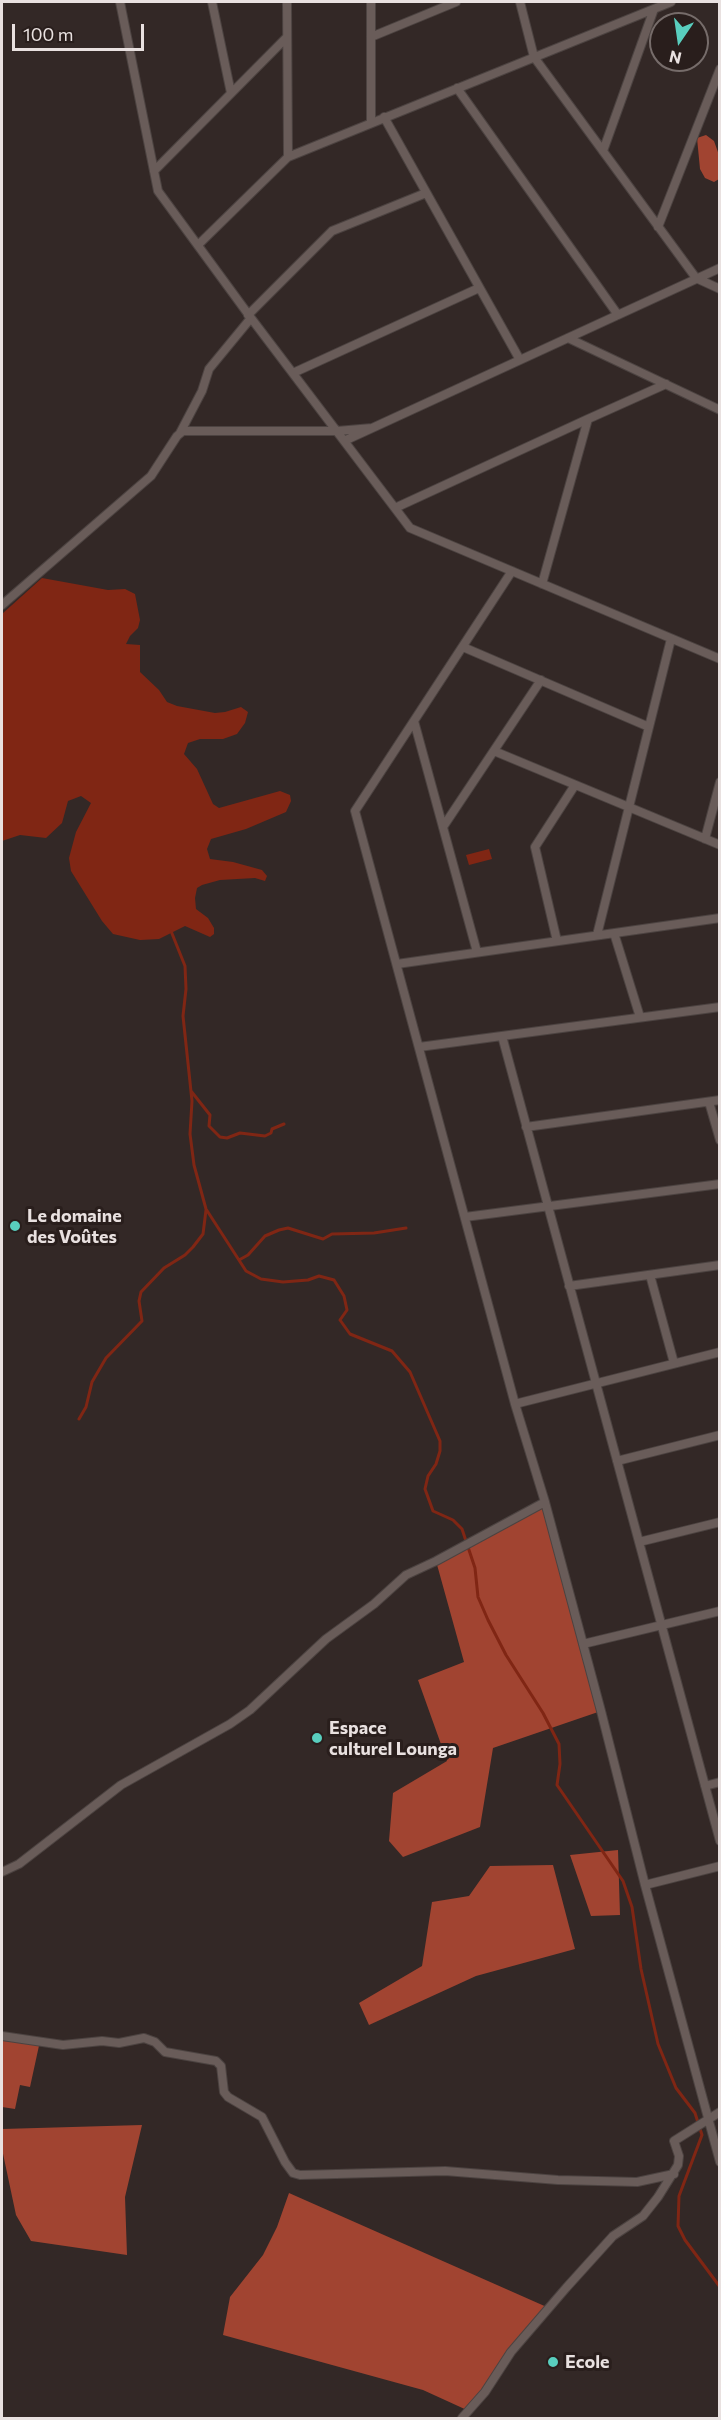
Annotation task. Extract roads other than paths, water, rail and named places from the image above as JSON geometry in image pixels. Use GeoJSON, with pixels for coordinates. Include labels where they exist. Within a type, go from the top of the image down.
{"type":"FeatureCollection","features":[{"type":"Feature","properties":{"kind":"street"},"geometry":{"type":"LineString","coordinates":[[120,2],[158,191],[249,316],[410,528],[720,659]]}},
{"type":"Feature","properties":{"kind":"street"},"geometry":{"type":"LineString","coordinates":[[212,2],[231,93]]}},
{"type":"Feature","properties":{"kind":"street"},"geometry":{"type":"LineString","coordinates":[[287,2],[288,156]]}},
{"type":"Feature","properties":{"kind":"street"},"geometry":{"type":"LineString","coordinates":[[371,2],[371,123]]}},
{"type":"Feature","properties":{"kind":"street"},"geometry":{"type":"LineString","coordinates":[[371,38],[456,2]]}},
{"type":"Feature","properties":{"kind":"street"},"geometry":{"type":"LineString","coordinates":[[520,2],[534,57],[696,278],[720,289]]}},
{"type":"Feature","properties":{"kind":"street"},"geometry":{"type":"LineString","coordinates":[[198,245],[288,156],[671,2]]}},
{"type":"Feature","properties":{"kind":"street"},"geometry":{"type":"LineString","coordinates":[[603,151],[654,9]]}},
{"type":"Feature","properties":{"kind":"street"},"geometry":{"type":"LineString","coordinates":[[154,171],[287,37]]}},
{"type":"Feature","properties":{"kind":"street"},"geometry":{"type":"LineString","coordinates":[[658,227],[720,69]]}},
{"type":"Feature","properties":{"kind":"street"},"geometry":{"type":"LineString","coordinates":[[457,88],[618,315]]}},
{"type":"Feature","properties":{"kind":"street"},"geometry":{"type":"LineString","coordinates":[[384,117],[520,360]]}},
{"type":"Feature","properties":{"kind":"street"},"geometry":{"type":"LineString","coordinates":[[2,604],[151,476],[180,433],[202,391],[209,369],[249,316],[332,231],[426,193]]}},
{"type":"Feature","properties":{"kind":"street"},"geometry":{"type":"LineString","coordinates":[[344,441],[720,268]]}},
{"type":"Feature","properties":{"kind":"street"},"geometry":{"type":"LineString","coordinates":[[293,373],[480,288]]}},
{"type":"Feature","properties":{"kind":"street"},"geometry":{"type":"LineString","coordinates":[[568,338],[720,410]]}},
{"type":"Feature","properties":{"kind":"street"},"geometry":{"type":"LineString","coordinates":[[395,508],[666,384]]}},
{"type":"Feature","properties":{"kind":"street"},"geometry":{"type":"LineString","coordinates":[[542,584],[588,419]]}},
{"type":"Feature","properties":{"kind":"street"},"geometry":{"type":"LineString","coordinates":[[180,433],[210,430],[336,431],[372,428]]}},
{"type":"Feature","properties":{"kind":"street"},"geometry":{"type":"LineString","coordinates":[[512,571],[356,811],[515,1404],[545,1502],[720,2162]]}},
{"type":"Feature","properties":{"kind":"street"},"geometry":{"type":"LineString","coordinates":[[597,936],[671,639]]}},
{"type":"Feature","properties":{"kind":"street"},"geometry":{"type":"LineString","coordinates":[[463,647],[649,727]]}},
{"type":"Feature","properties":{"kind":"street"},"geometry":{"type":"LineString","coordinates":[[443,827],[540,680]]}},
{"type":"Feature","properties":{"kind":"street"},"geometry":{"type":"LineString","coordinates":[[414,722],[477,952]]}},
{"type":"Feature","properties":{"kind":"street"},"geometry":{"type":"LineString","coordinates":[[494,751],[720,845]]}},
{"type":"Feature","properties":{"kind":"street"},"geometry":{"type":"LineString","coordinates":[[705,839],[720,782]]}},
{"type":"Feature","properties":{"kind":"street"},"geometry":{"type":"LineString","coordinates":[[557,941],[535,847],[575,785]]}},
{"type":"Feature","properties":{"kind":"street"},"geometry":{"type":"LineString","coordinates":[[397,964],[720,918]]}},
{"type":"Feature","properties":{"kind":"street"},"geometry":{"type":"LineString","coordinates":[[614,933],[640,1017]]}},
{"type":"Feature","properties":{"kind":"street"},"geometry":{"type":"LineString","coordinates":[[419,1047],[720,1007]]}},
{"type":"Feature","properties":{"kind":"street"},"geometry":{"type":"LineString","coordinates":[[502,1036],[720,1841]]}},
{"type":"Feature","properties":{"kind":"street"},"geometry":{"type":"LineString","coordinates":[[526,1127],[720,1100]]}},
{"type":"Feature","properties":{"kind":"street"},"geometry":{"type":"LineString","coordinates":[[709,1102],[720,1140]]}},
{"type":"Feature","properties":{"kind":"street"},"geometry":{"type":"LineString","coordinates":[[465,1217],[720,1184]]}},
{"type":"Feature","properties":{"kind":"street"},"geometry":{"type":"LineString","coordinates":[[569,1286],[720,1265]]}},
{"type":"Feature","properties":{"kind":"street"},"geometry":{"type":"LineString","coordinates":[[650,1275],[674,1363]]}},
{"type":"Feature","properties":{"kind":"street"},"geometry":{"type":"LineString","coordinates":[[515,1404],[720,1352]]}},
{"type":"Feature","properties":{"kind":"street"},"geometry":{"type":"LineString","coordinates":[[617,1461],[720,1435]]}},
{"type":"Feature","properties":{"kind":"street"},"geometry":{"type":"LineString","coordinates":[[2,1872],[19,1864],[122,1785],[230,1724],[250,1710],[327,1639],[374,1604],[406,1575],[545,1502]]}},
{"type":"Feature","properties":{"kind":"street"},"geometry":{"type":"LineString","coordinates":[[639,1542],[720,1522]]}},
{"type":"Feature","properties":{"kind":"street"},"geometry":{"type":"LineString","coordinates":[[583,1644],[720,1611]]}},
{"type":"Feature","properties":{"kind":"street"},"geometry":{"type":"LineString","coordinates":[[705,1786],[720,1782]]}},
{"type":"Feature","properties":{"kind":"street"},"geometry":{"type":"LineString","coordinates":[[645,1885],[720,1866]]}},
{"type":"Feature","properties":{"kind":"street"},"geometry":{"type":"LineString","coordinates":[[2,2036],[63,2045],[102,2041],[119,2043],[144,2038],[155,2042],[165,2052],[216,2061],[222,2071],[224,2092],[228,2097],[262,2117],[285,2162],[293,2173],[300,2175],[445,2171],[558,2180],[636,2182],[674,2174]]}},
{"type":"Feature","properties":{"kind":"street"},"geometry":{"type":"LineString","coordinates":[[709,2123],[720,2112]]}},
{"type":"Feature","properties":{"kind":"street"},"geometry":{"type":"LineString","coordinates":[[462,2418],[485,2392],[511,2352],[566,2288],[613,2236],[643,2216],[678,2165],[679,2156],[674,2141],[709,2123],[720,2120]]}},
{"type":"Feature","properties":{"kind":"waterway"},"geometry":{"type":"LineString","coordinates":[[171,931],[185,966],[186,989],[183,1016],[192,1101],[190,1134],[194,1165],[206,1209],[246,1271],[261,1279],[283,1282],[308,1280],[319,1276],[334,1280],[344,1296],[347,1310],[340,1320],[350,1334],[392,1351],[410,1372],[440,1441],[436,1464],[428,1476],[425,1489],[433,1511],[453,1520],[462,1529],[475,1568],[478,1597],[488,1620],[559,1744],[560,1764],[557,1785],[623,1881],[632,1907],[641,1969],[658,2044],[676,2088],[695,2113],[702,2135],[679,2196],[678,2226],[685,2240],[720,2287]]}},
{"type":"Feature","properties":{"kind":"waterway"},"geometry":{"type":"LineString","coordinates":[[191,1091],[210,1115],[209,1126],[220,1137],[227,1138],[240,1133],[265,1136],[271,1133],[272,1129],[284,1124]]}},
{"type":"Feature","properties":{"kind":"waterway"},"geometry":{"type":"LineString","coordinates":[[79,1419],[86,1407],[92,1382],[106,1358],[142,1321],[139,1301],[141,1292],[164,1268],[193,1247],[203,1234],[206,1210]]}},
{"type":"Feature","properties":{"kind":"waterway"},"geometry":{"type":"LineString","coordinates":[[239,1260],[248,1255],[265,1236],[288,1228],[323,1239],[332,1234],[374,1233],[406,1228]]}},
{"type":"Feature","properties":{"kind":"place","name":"Le domaine des Voûtes"},"geometry":{"type":"Point","coordinates":[15,1226]}},
{"type":"Feature","properties":{"kind":"place","name":"Espace culturel Lounga"},"geometry":{"type":"Point","coordinates":[317,1738]}},
{"type":"Feature","properties":{"kind":"place","name":"Ecole"},"geometry":{"type":"Point","coordinates":[553,2362]}}]}
